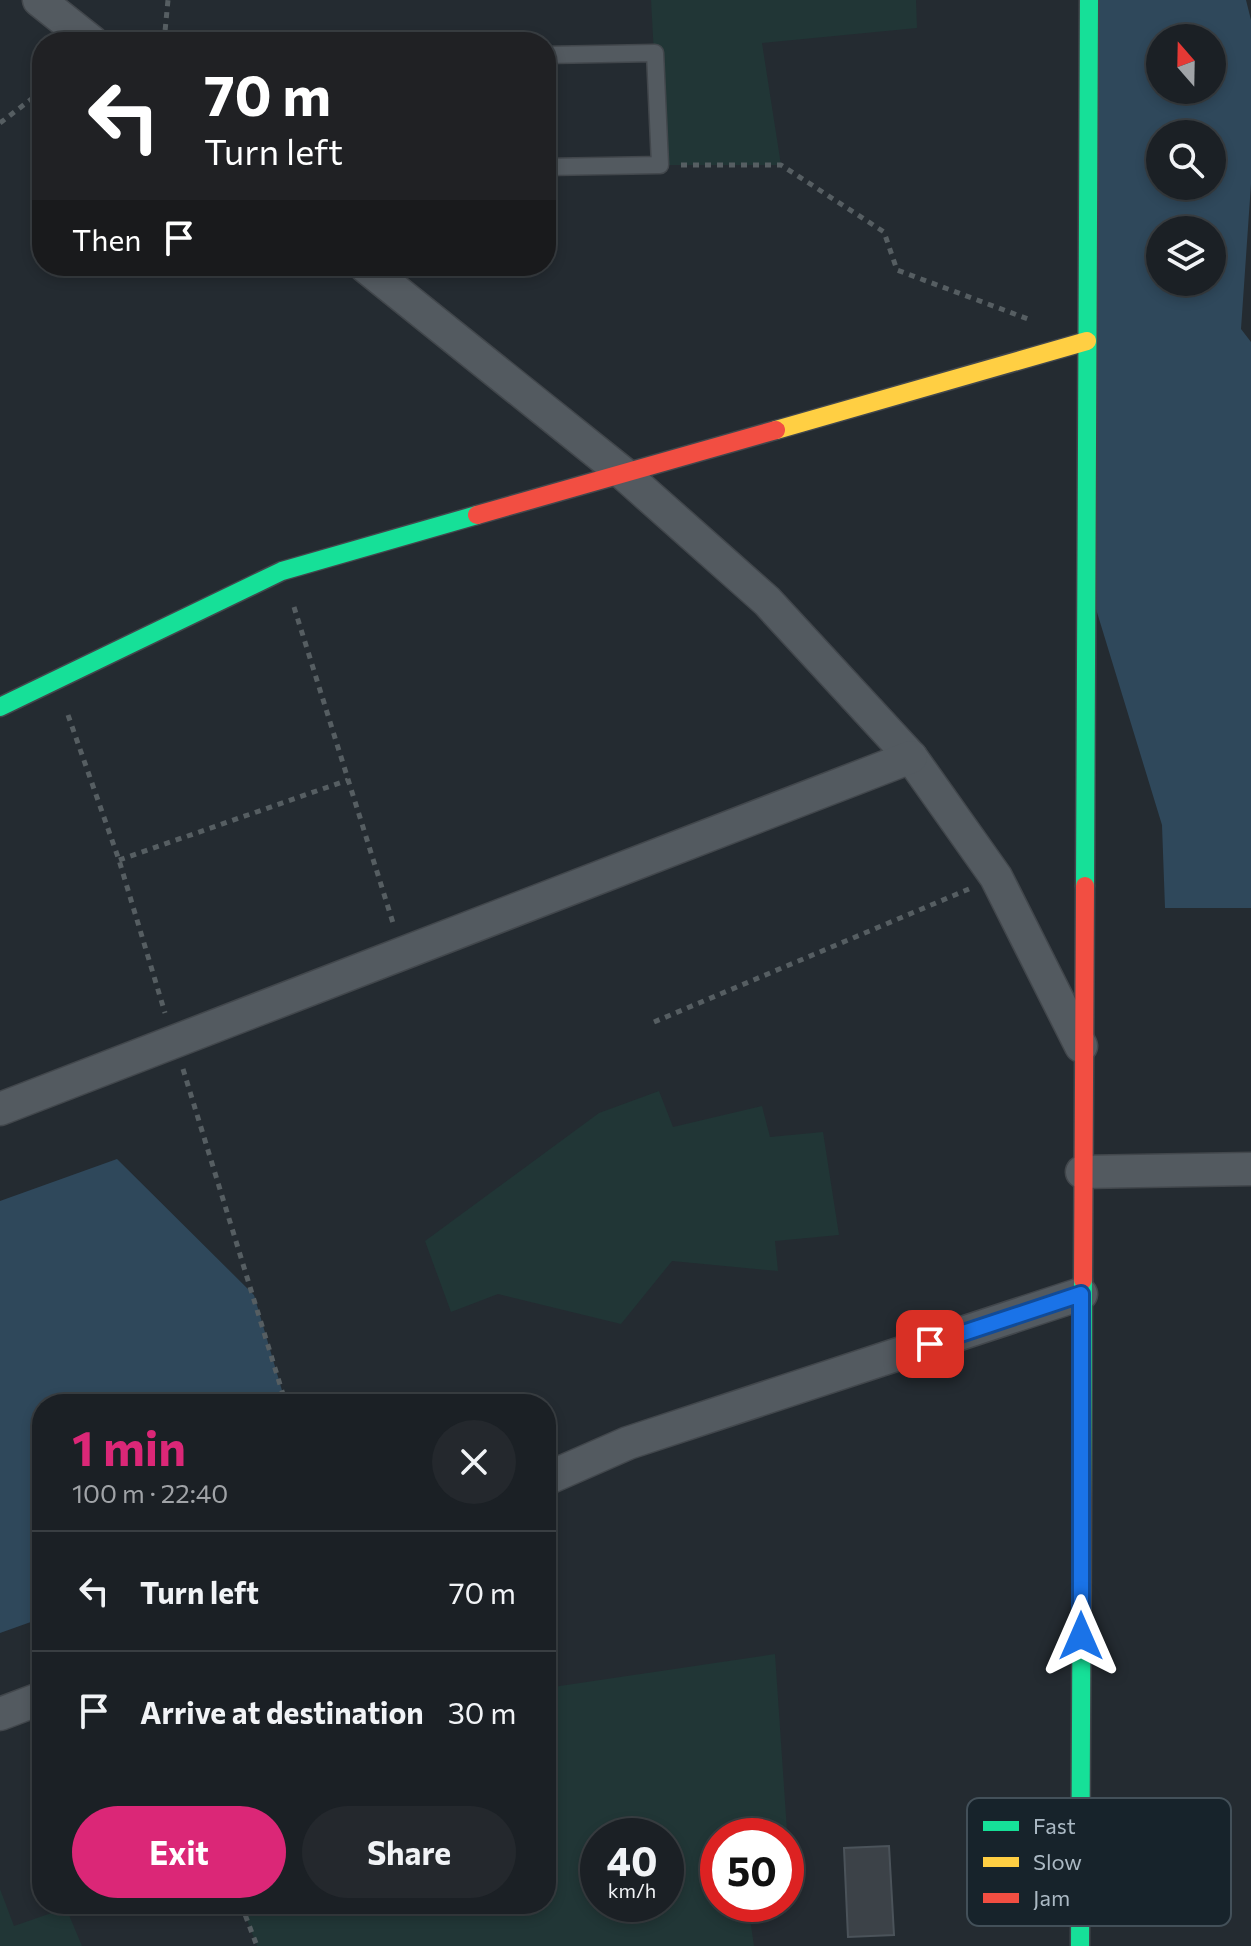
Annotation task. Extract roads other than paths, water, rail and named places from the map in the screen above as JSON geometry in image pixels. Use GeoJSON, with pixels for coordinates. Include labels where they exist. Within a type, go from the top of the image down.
{"type":"FeatureCollection","features":[{"type":"Feature","properties":{"kind":"main road"},"geometry":{"type":"LineString","coordinates":[[1080,1798],[1089,0]]}},
{"type":"Feature","properties":{"kind":"main road"},"geometry":{"type":"LineString","coordinates":[[0,707],[282,571],[1087,341]]}},
{"type":"Feature","properties":{"kind":"main road"},"geometry":{"type":"LineString","coordinates":[[1080,1926],[1080,1946]]}},
{"type":"Feature","properties":{"kind":"street"},"geometry":{"type":"LineString","coordinates":[[39,0],[79,32]]}},
{"type":"Feature","properties":{"kind":"street"},"geometry":{"type":"LineString","coordinates":[[377,276],[624,474],[767,601],[911,757],[996,877],[1082,1049]]}},
{"type":"Feature","properties":{"kind":"street"},"geometry":{"type":"LineString","coordinates":[[0,1109],[911,757]]}},
{"type":"Feature","properties":{"kind":"street"},"geometry":{"type":"LineString","coordinates":[[1082,1172],[1251,1169]]}},
{"type":"Feature","properties":{"kind":"street"},"geometry":{"type":"LineString","coordinates":[[556,1475],[628,1443],[1081,1294]]}},
{"type":"Feature","properties":{"kind":"street"},"geometry":{"type":"LineString","coordinates":[[0,1714],[32,1702]]}},
{"type":"Feature","properties":{"kind":"lane"},"geometry":{"type":"LineString","coordinates":[[556,55],[655,53],[660,165],[556,167]]}},
{"type":"Feature","properties":{"kind":"water"},"geometry":{"type":"Polygon","coordinates":[[[1089,0],[1246,0],[1251,20],[1251,184],[1241,329],[1251,342],[1251,908],[1165,908],[1162,825],[1085,573],[1089,0]]]}},
{"type":"Feature","properties":{"kind":"water"},"geometry":{"type":"Polygon","coordinates":[[[117,1159],[254,1295],[283,1394],[32,1394],[32,1622],[0,1633],[0,1201],[117,1159]]]}}]}
